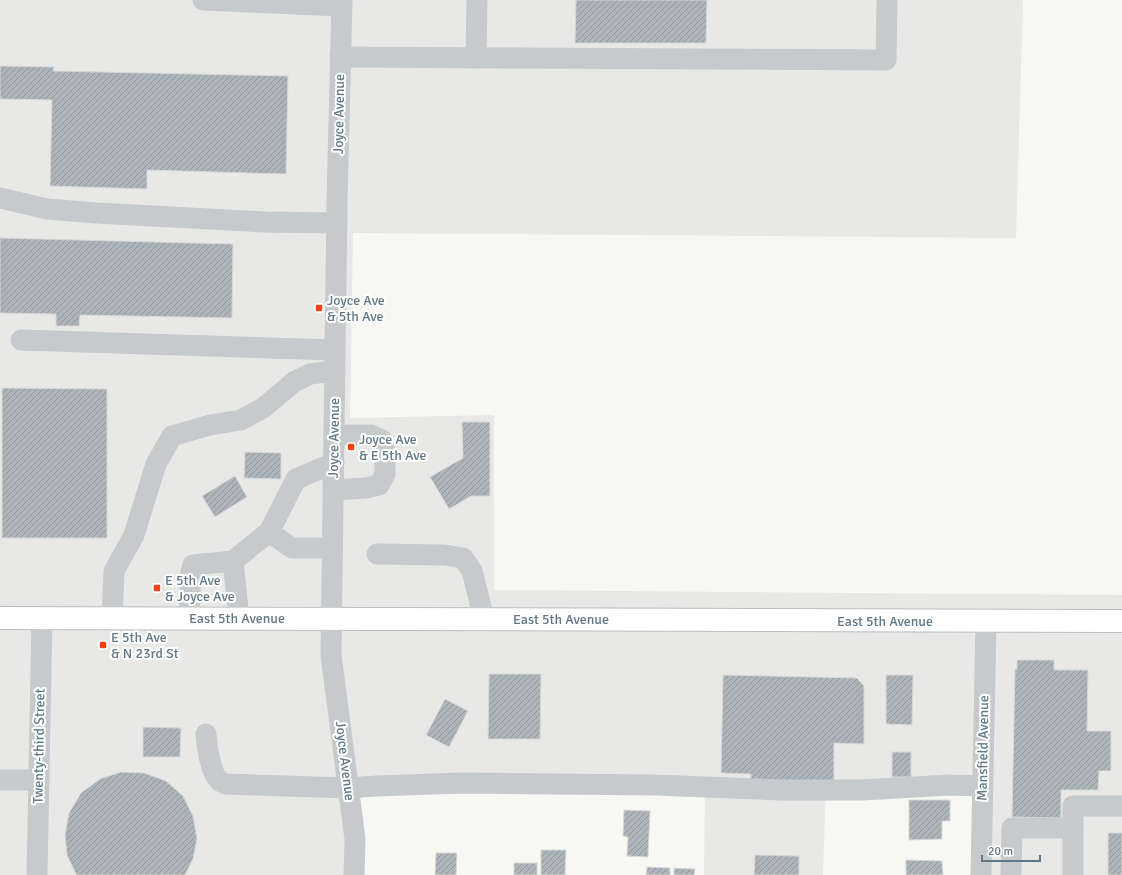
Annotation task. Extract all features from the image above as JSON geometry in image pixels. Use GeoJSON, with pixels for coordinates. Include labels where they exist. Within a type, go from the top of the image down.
{"type":"FeatureCollection","features":[{"type":"Feature","properties":{"kind":"main road","name":"East 5th Avenue"},"geometry":{"type":"LineString","coordinates":[[0,618],[1122,621]]}},
{"type":"Feature","properties":{"kind":"street"},"geometry":{"type":"LineString","coordinates":[[204,0],[342,3]]}},
{"type":"Feature","properties":{"kind":"street"},"geometry":{"type":"LineString","coordinates":[[476,58],[477,0]]}},
{"type":"Feature","properties":{"kind":"street"},"geometry":{"type":"LineString","coordinates":[[340,57],[886,60],[887,0]]}},
{"type":"Feature","properties":{"kind":"street","name":"Joyce Avenue"},"geometry":{"type":"LineString","coordinates":[[342,3],[337,223],[331,655],[355,839],[354,875]]}},
{"type":"Feature","properties":{"kind":"street"},"geometry":{"type":"LineString","coordinates":[[0,198],[47,209],[96,213],[266,222],[337,223]]}},
{"type":"Feature","properties":{"kind":"street"},"geometry":{"type":"LineString","coordinates":[[22,340],[335,350]]}},
{"type":"Feature","properties":{"kind":"street"},"geometry":{"type":"LineString","coordinates":[[112,618],[114,571],[134,535],[156,464],[172,436],[210,425],[242,420],[263,408],[294,382],[310,374],[335,371]]}},
{"type":"Feature","properties":{"kind":"street"},"geometry":{"type":"LineString","coordinates":[[333,490],[366,488],[379,485],[385,474],[385,451],[382,440],[371,435],[334,435]]}},
{"type":"Feature","properties":{"kind":"street"},"geometry":{"type":"LineString","coordinates":[[189,618],[191,572],[193,565],[234,561],[269,532],[296,479],[334,463]]}},
{"type":"Feature","properties":{"kind":"street"},"geometry":{"type":"LineString","coordinates":[[269,532],[292,548],[332,548]]}},
{"type":"Feature","properties":{"kind":"street"},"geometry":{"type":"LineString","coordinates":[[377,554],[445,555],[463,558],[472,571],[484,619]]}},
{"type":"Feature","properties":{"kind":"street"},"geometry":{"type":"LineString","coordinates":[[234,561],[239,618]]}},
{"type":"Feature","properties":{"kind":"street","name":"Twenty-third Street"},"geometry":{"type":"LineString","coordinates":[[37,875],[42,618]]}},
{"type":"Feature","properties":{"kind":"street","name":"Mansfield Avenue"},"geometry":{"type":"LineString","coordinates":[[981,875],[986,621]]}},
{"type":"Feature","properties":{"kind":"street"},"geometry":{"type":"LineString","coordinates":[[206,734],[212,768],[218,780],[224,784],[348,788],[384,785],[496,783],[655,785],[782,790],[862,790],[950,785],[982,786]]}},
{"type":"Feature","properties":{"kind":"street"},"geometry":{"type":"LineString","coordinates":[[0,780],[39,780]]}},
{"type":"Feature","properties":{"kind":"street"},"geometry":{"type":"LineString","coordinates":[[1073,875],[1073,806],[1122,806]]}},
{"type":"Feature","properties":{"kind":"street"},"geometry":{"type":"LineString","coordinates":[[1011,875],[1012,828],[1073,828]]}},
{"type":"Feature","properties":{"kind":"shaded area"},"geometry":{"type":"Polygon","coordinates":[[[0,0],[1023,0],[1016,238],[353,233],[350,418],[494,415],[494,590],[1122,595],[1122,875],[981,875],[983,790],[826,784],[823,875],[704,875],[705,783],[354,781],[357,875],[0,875],[0,0]]]}},
{"type":"Feature","properties":{"kind":"building"},"geometry":{"type":"Polygon","coordinates":[[[576,0],[707,0],[706,43],[575,43],[576,0]]]}},
{"type":"Feature","properties":{"kind":"building"},"geometry":{"type":"Polygon","coordinates":[[[0,66],[54,67],[53,71],[288,76],[286,174],[147,170],[147,189],[50,186],[52,100],[0,99],[0,66]]]}},
{"type":"Feature","properties":{"kind":"building"},"geometry":{"type":"Polygon","coordinates":[[[0,238],[233,244],[232,318],[80,315],[79,326],[56,326],[56,314],[0,313],[0,238]]]}},
{"type":"Feature","properties":{"kind":"building"},"geometry":{"type":"Polygon","coordinates":[[[2,388],[107,389],[107,538],[2,538],[2,388]]]}},
{"type":"Feature","properties":{"kind":"building"},"geometry":{"type":"Polygon","coordinates":[[[462,422],[490,422],[490,496],[471,496],[449,509],[430,477],[463,458],[462,422]]]}},
{"type":"Feature","properties":{"kind":"building"},"geometry":{"type":"Polygon","coordinates":[[[245,452],[281,453],[281,479],[244,478],[245,452]]]}},
{"type":"Feature","properties":{"kind":"building"},"geometry":{"type":"Polygon","coordinates":[[[235,476],[247,497],[215,517],[202,496],[235,476]]]}},
{"type":"Feature","properties":{"kind":"building"},"geometry":{"type":"Polygon","coordinates":[[[1017,660],[1054,660],[1054,670],[1088,670],[1087,731],[1111,731],[1111,771],[1099,771],[1098,790],[1061,790],[1061,818],[1012,817],[1015,669],[1017,669],[1017,660]]]}},
{"type":"Feature","properties":{"kind":"building"},"geometry":{"type":"Polygon","coordinates":[[[489,674],[541,674],[540,739],[488,739],[489,674]]]}},
{"type":"Feature","properties":{"kind":"building"},"geometry":{"type":"Polygon","coordinates":[[[723,675],[857,678],[864,686],[864,744],[834,743],[834,781],[751,780],[751,774],[721,773],[723,675]]]}},
{"type":"Feature","properties":{"kind":"building"},"geometry":{"type":"Polygon","coordinates":[[[886,675],[913,675],[912,725],[886,724],[886,675]]]}},
{"type":"Feature","properties":{"kind":"building"},"geometry":{"type":"Polygon","coordinates":[[[445,699],[468,711],[449,747],[426,735],[445,699]]]}},
{"type":"Feature","properties":{"kind":"building"},"geometry":{"type":"Polygon","coordinates":[[[143,727],[181,728],[180,757],[143,757],[143,727]]]}},
{"type":"Feature","properties":{"kind":"building"},"geometry":{"type":"Polygon","coordinates":[[[892,752],[911,752],[911,777],[892,777],[892,752]]]}},
{"type":"Feature","properties":{"kind":"building"},"geometry":{"type":"Polygon","coordinates":[[[121,772],[144,773],[166,781],[183,796],[193,816],[197,839],[193,859],[185,875],[76,874],[67,855],[65,835],[69,813],[81,793],[100,779],[121,772]]]}},
{"type":"Feature","properties":{"kind":"building"},"geometry":{"type":"Polygon","coordinates":[[[909,800],[950,800],[950,821],[942,821],[942,839],[909,840],[909,800]]]}},
{"type":"Feature","properties":{"kind":"building"},"geometry":{"type":"Polygon","coordinates":[[[624,810],[650,811],[648,857],[627,856],[628,837],[623,836],[624,810]]]}},
{"type":"Feature","properties":{"kind":"building"},"geometry":{"type":"Polygon","coordinates":[[[1108,833],[1122,833],[1122,875],[1108,875],[1108,833]]]}},
{"type":"Feature","properties":{"kind":"building"},"geometry":{"type":"Polygon","coordinates":[[[541,850],[566,850],[565,875],[541,875],[541,850]]]}},
{"type":"Feature","properties":{"kind":"building"},"geometry":{"type":"Polygon","coordinates":[[[436,853],[457,853],[456,875],[435,875],[436,853]]]}},
{"type":"Feature","properties":{"kind":"building"},"geometry":{"type":"Polygon","coordinates":[[[755,855],[799,856],[799,875],[754,875],[755,855]]]}},
{"type":"Feature","properties":{"kind":"building"},"geometry":{"type":"Polygon","coordinates":[[[906,860],[942,861],[943,875],[906,875],[906,860]]]}},
{"type":"Feature","properties":{"kind":"building"},"geometry":{"type":"Polygon","coordinates":[[[514,863],[537,863],[537,875],[514,875],[514,863]]]}},
{"type":"Feature","properties":{"kind":"building"},"geometry":{"type":"Polygon","coordinates":[[[647,867],[670,868],[670,875],[646,875],[647,867]]]}},
{"type":"Feature","properties":{"kind":"building"},"geometry":{"type":"Polygon","coordinates":[[[674,868],[695,869],[694,875],[674,875],[674,868]]]}},
{"type":"Feature","properties":{"kind":"place","name":"Joyce Ave & 5th Ave"},"geometry":{"type":"Point","coordinates":[319,308]}},
{"type":"Feature","properties":{"kind":"place","name":"Joyce Ave & E 5th Ave"},"geometry":{"type":"Point","coordinates":[351,447]}},
{"type":"Feature","properties":{"kind":"place","name":"E 5th Ave & Joyce Ave"},"geometry":{"type":"Point","coordinates":[157,588]}},
{"type":"Feature","properties":{"kind":"place","name":"E 5th Ave & N 23rd St"},"geometry":{"type":"Point","coordinates":[103,645]}}]}
